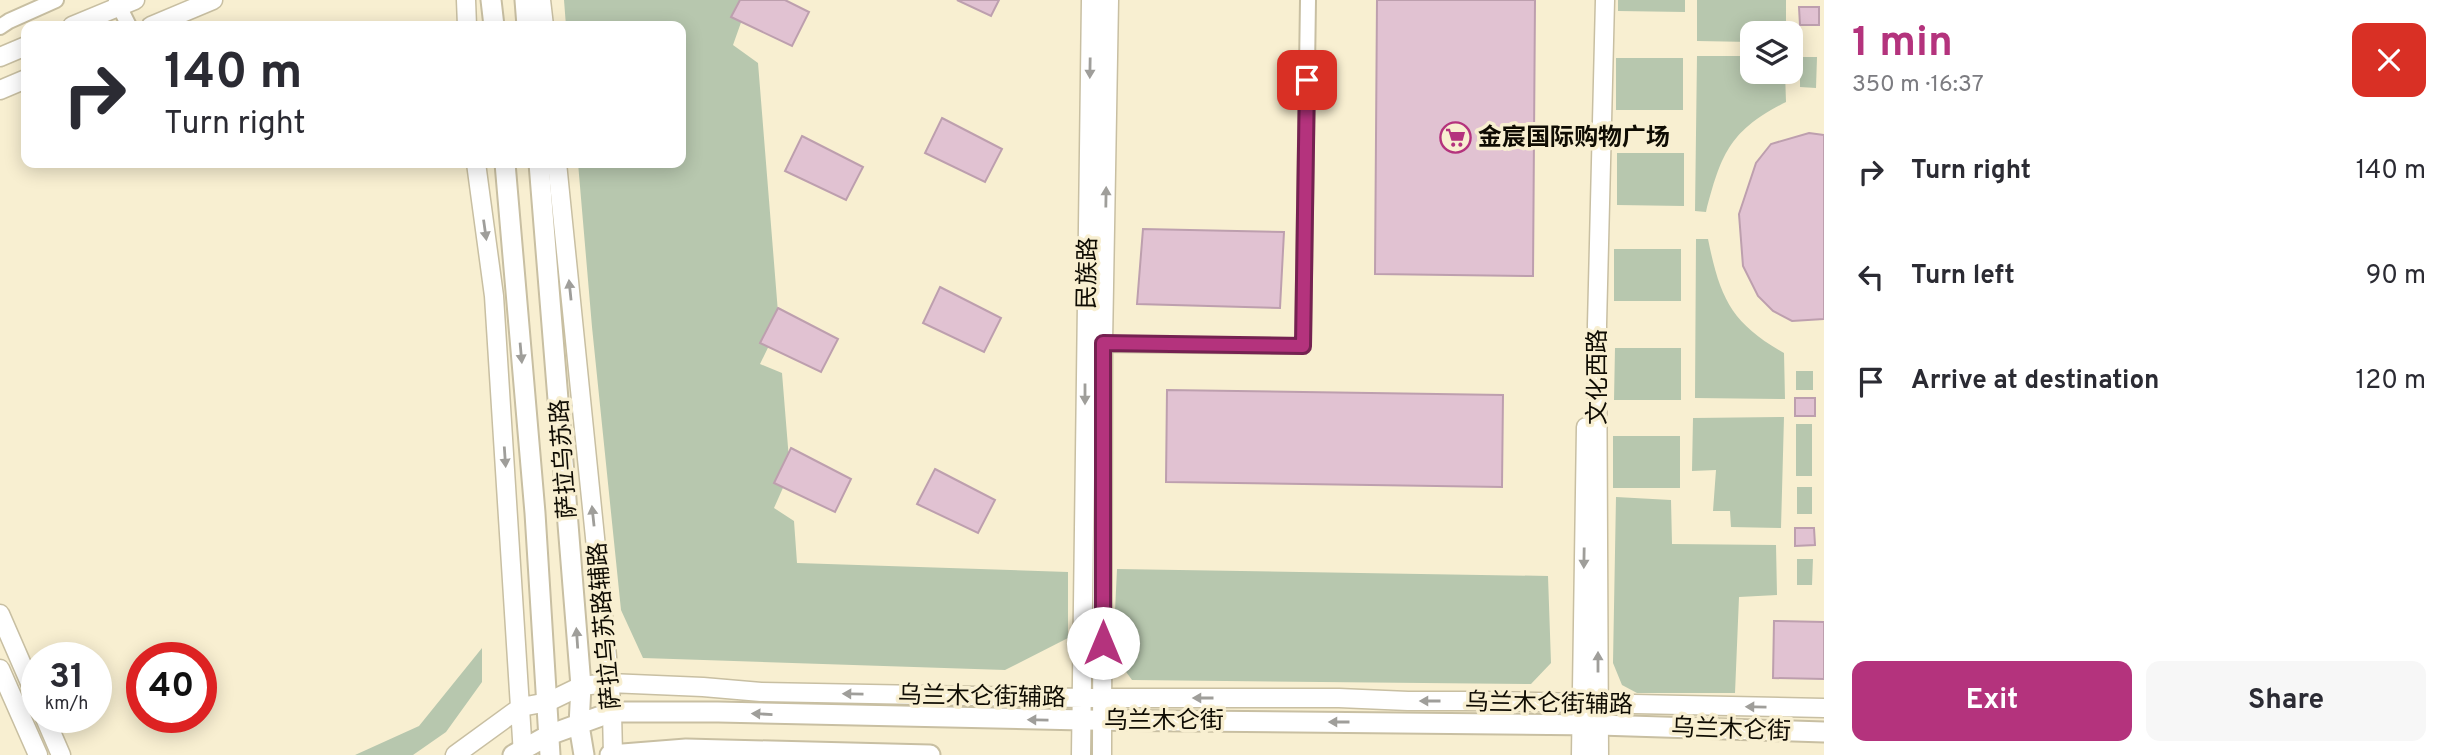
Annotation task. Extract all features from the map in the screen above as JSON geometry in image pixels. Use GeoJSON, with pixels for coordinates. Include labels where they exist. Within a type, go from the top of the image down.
{"type":"FeatureCollection","features":[{"type":"Feature","properties":{"kind":"main road"},"geometry":{"type":"LineString","coordinates":[[491,0],[493,21]]}},
{"type":"Feature","properties":{"kind":"main road"},"geometry":{"type":"LineString","coordinates":[[525,0],[527,21]]}},
{"type":"Feature","properties":{"kind":"main road","name":"萨拉乌苏路"},"geometry":{"type":"LineString","coordinates":[[505,168],[535,513],[550,745]]}},
{"type":"Feature","properties":{"kind":"main road","name":"萨拉乌苏路"},"geometry":{"type":"LineString","coordinates":[[539,168],[581,686],[579,725],[584,755]]}},
{"type":"Feature","properties":{"kind":"main road","name":"乌兰木仑街"},"geometry":{"type":"LineString","coordinates":[[520,753],[550,745],[579,725],[612,712],[1590,725],[1824,732]]}},
{"type":"Feature","properties":{"kind":"main road"},"geometry":{"type":"LineString","coordinates":[[612,755],[686,749],[930,755]]}},
{"type":"Feature","properties":{"kind":"street"},"geometry":{"type":"LineString","coordinates":[[0,27],[9,20],[56,0]]}},
{"type":"Feature","properties":{"kind":"street"},"geometry":{"type":"LineString","coordinates":[[163,21],[213,0]]}},
{"type":"Feature","properties":{"kind":"street"},"geometry":{"type":"LineString","coordinates":[[466,0],[467,21]]}},
{"type":"Feature","properties":{"kind":"street"},"geometry":{"type":"LineString","coordinates":[[541,0],[543,21]]}},
{"type":"Feature","properties":{"kind":"street","name":"民族路"},"geometry":{"type":"LineString","coordinates":[[1091,0],[1102,755]]}},
{"type":"Feature","properties":{"kind":"street","name":"民族路"},"geometry":{"type":"LineString","coordinates":[[1081,755],[1094,344],[1109,0]]}},
{"type":"Feature","properties":{"kind":"street"},"geometry":{"type":"LineString","coordinates":[[1094,344],[1303,346],[1308,0]]}},
{"type":"Feature","properties":{"kind":"street","name":"文化西路"},"geometry":{"type":"LineString","coordinates":[[1581,755],[1590,725],[1592,0]]}},
{"type":"Feature","properties":{"kind":"street","name":"文化西路"},"geometry":{"type":"LineString","coordinates":[[1590,704],[1605,0]]}},
{"type":"Feature","properties":{"kind":"street"},"geometry":{"type":"LineString","coordinates":[[83,21],[123,2],[128,21]]}},
{"type":"Feature","properties":{"kind":"street"},"geometry":{"type":"LineString","coordinates":[[0,57],[21,48]]}},
{"type":"Feature","properties":{"kind":"street"},"geometry":{"type":"LineString","coordinates":[[0,90],[21,81]]}},
{"type":"Feature","properties":{"kind":"street"},"geometry":{"type":"LineString","coordinates":[[477,168],[495,296],[521,707],[520,753]]}},
{"type":"Feature","properties":{"kind":"street","name":"萨拉乌苏路辅路"},"geometry":{"type":"LineString","coordinates":[[558,168],[612,712],[612,755]]}},
{"type":"Feature","properties":{"kind":"street"},"geometry":{"type":"LineString","coordinates":[[0,614],[21,662]]}},
{"type":"Feature","properties":{"kind":"street"},"geometry":{"type":"LineString","coordinates":[[0,669],[38,755]]}},
{"type":"Feature","properties":{"kind":"street","name":"乌兰木仑街辅路"},"geometry":{"type":"LineString","coordinates":[[455,755],[521,707],[548,702],[581,686],[609,683],[761,692],[1083,698],[1339,698],[1824,708]]}},
{"type":"Feature","properties":{"kind":"street","name":"文化西路"},"geometry":{"type":"LineString","coordinates":[[1590,725],[1600,755]]}},
{"type":"Feature","properties":{"kind":"street"},"geometry":{"type":"LineString","coordinates":[[51,733],[61,755]]}},
{"type":"Feature","properties":{"kind":"green space"},"geometry":{"type":"Polygon","coordinates":[[[564,0],[749,0],[733,45],[758,63],[779,325],[760,364],[782,373],[790,472],[774,508],[794,521],[797,563],[1068,572],[1068,638],[1005,670],[643,658],[621,610],[578,168],[686,168],[686,21],[566,21],[564,0]]]}},
{"type":"Feature","properties":{"kind":"green space"},"geometry":{"type":"Polygon","coordinates":[[[1618,0],[1685,0],[1685,12],[1618,11],[1618,0]]]}},
{"type":"Feature","properties":{"kind":"green space"},"geometry":{"type":"Polygon","coordinates":[[[1697,0],[1786,0],[1786,21],[1740,21],[1740,42],[1697,41],[1697,0]]]}},
{"type":"Feature","properties":{"kind":"green space"},"geometry":{"type":"Polygon","coordinates":[[[1697,56],[1740,56],[1740,84],[1785,84],[1786,102],[1767,112],[1740,134],[1723,159],[1706,212],[1695,211],[1697,56]]]}},
{"type":"Feature","properties":{"kind":"green space"},"geometry":{"type":"Polygon","coordinates":[[[1803,57],[1817,57],[1816,88],[1800,87],[1800,84],[1803,84],[1803,57]]]}},
{"type":"Feature","properties":{"kind":"green space"},"geometry":{"type":"Polygon","coordinates":[[[1616,58],[1683,58],[1683,110],[1616,110],[1616,58]]]}},
{"type":"Feature","properties":{"kind":"green space"},"geometry":{"type":"Polygon","coordinates":[[[1617,153],[1684,153],[1684,206],[1617,205],[1617,153]]]}},
{"type":"Feature","properties":{"kind":"green space"},"geometry":{"type":"Polygon","coordinates":[[[1696,239],[1708,239],[1723,293],[1740,319],[1751,331],[1784,353],[1785,399],[1695,398],[1696,239]]]}},
{"type":"Feature","properties":{"kind":"green space"},"geometry":{"type":"Polygon","coordinates":[[[1614,249],[1681,249],[1681,301],[1614,301],[1614,249]]]}},
{"type":"Feature","properties":{"kind":"green space"},"geometry":{"type":"Polygon","coordinates":[[[1615,348],[1681,348],[1681,400],[1614,400],[1615,348]]]}},
{"type":"Feature","properties":{"kind":"green space"},"geometry":{"type":"Polygon","coordinates":[[[1796,371],[1813,371],[1813,390],[1796,390],[1796,371]]]}},
{"type":"Feature","properties":{"kind":"green space"},"geometry":{"type":"Polygon","coordinates":[[[1784,417],[1781,528],[1731,527],[1730,511],[1713,511],[1716,470],[1692,471],[1693,418],[1784,417]]]}},
{"type":"Feature","properties":{"kind":"green space"},"geometry":{"type":"Polygon","coordinates":[[[1796,424],[1812,424],[1812,476],[1796,476],[1796,424]]]}},
{"type":"Feature","properties":{"kind":"green space"},"geometry":{"type":"Polygon","coordinates":[[[1613,436],[1680,436],[1680,488],[1613,488],[1613,436]]]}},
{"type":"Feature","properties":{"kind":"green space"},"geometry":{"type":"Polygon","coordinates":[[[1797,487],[1812,487],[1812,514],[1797,514],[1797,487]]]}},
{"type":"Feature","properties":{"kind":"green space"},"geometry":{"type":"Polygon","coordinates":[[[1616,497],[1671,500],[1672,544],[1776,545],[1777,595],[1739,597],[1735,693],[1637,693],[1622,685],[1613,663],[1616,497]]]}},
{"type":"Feature","properties":{"kind":"green space"},"geometry":{"type":"Polygon","coordinates":[[[1797,559],[1813,559],[1812,585],[1797,585],[1797,559]]]}},
{"type":"Feature","properties":{"kind":"green space"},"geometry":{"type":"Polygon","coordinates":[[[1117,569],[1548,576],[1551,663],[1531,684],[1132,680],[1113,654],[1117,569]]]}},
{"type":"Feature","properties":{"kind":"green space"},"geometry":{"type":"Polygon","coordinates":[[[482,648],[482,682],[446,732],[413,755],[355,755],[419,726],[482,648]]]}},
{"type":"Feature","properties":{"kind":"building"},"geometry":{"type":"Polygon","coordinates":[[[740,0],[785,0],[809,12],[792,46],[731,17],[740,0]]]}},
{"type":"Feature","properties":{"kind":"building"},"geometry":{"type":"Polygon","coordinates":[[[957,0],[999,0],[991,16],[957,0]]]}},
{"type":"Feature","properties":{"kind":"building","name":"金宸国际购物广场"},"geometry":{"type":"Polygon","coordinates":[[[1377,0],[1535,0],[1533,276],[1375,274],[1377,0]]]}},
{"type":"Feature","properties":{"kind":"building"},"geometry":{"type":"Polygon","coordinates":[[[1799,7],[1819,7],[1819,25],[1803,25],[1803,21],[1800,21],[1799,7]]]}},
{"type":"Feature","properties":{"kind":"building"},"geometry":{"type":"Polygon","coordinates":[[[942,118],[1002,149],[985,182],[925,153],[942,118]]]}},
{"type":"Feature","properties":{"kind":"building"},"geometry":{"type":"Polygon","coordinates":[[[1809,133],[1824,135],[1824,319],[1792,321],[1773,311],[1758,296],[1743,266],[1739,214],[1756,163],[1771,144],[1809,133]]]}},
{"type":"Feature","properties":{"kind":"building"},"geometry":{"type":"Polygon","coordinates":[[[802,136],[863,167],[846,200],[785,171],[802,136]]]}},
{"type":"Feature","properties":{"kind":"building"},"geometry":{"type":"Polygon","coordinates":[[[1143,229],[1284,232],[1280,308],[1137,304],[1143,229]]]}},
{"type":"Feature","properties":{"kind":"building"},"geometry":{"type":"Polygon","coordinates":[[[940,287],[1001,318],[984,352],[923,323],[940,287]]]}},
{"type":"Feature","properties":{"kind":"building"},"geometry":{"type":"Polygon","coordinates":[[[778,308],[838,339],[821,372],[760,343],[778,308]]]}},
{"type":"Feature","properties":{"kind":"building"},"geometry":{"type":"Polygon","coordinates":[[[1167,390],[1503,395],[1502,487],[1166,482],[1167,390]]]}},
{"type":"Feature","properties":{"kind":"building"},"geometry":{"type":"Polygon","coordinates":[[[1795,398],[1815,398],[1815,416],[1795,416],[1795,398]]]}},
{"type":"Feature","properties":{"kind":"building"},"geometry":{"type":"Polygon","coordinates":[[[791,448],[851,479],[835,512],[774,483],[791,448]]]}},
{"type":"Feature","properties":{"kind":"building"},"geometry":{"type":"Polygon","coordinates":[[[935,469],[995,500],[978,533],[917,504],[935,469]]]}},
{"type":"Feature","properties":{"kind":"building"},"geometry":{"type":"Polygon","coordinates":[[[1795,528],[1814,528],[1815,545],[1795,546],[1795,528]]]}},
{"type":"Feature","properties":{"kind":"building"},"geometry":{"type":"Polygon","coordinates":[[[1774,621],[1824,622],[1824,679],[1773,678],[1774,621]]]}},
{"type":"Feature","properties":{"kind":"place","name":"金宸国际购物广场"},"geometry":{"type":"Point","coordinates":[1455,137]}},
{"type":"Feature","properties":{"kind":"route"},"geometry":{"type":"LineString","coordinates":[[1103,643],[1103,343],[1303,346],[1307,80]]}}]}
